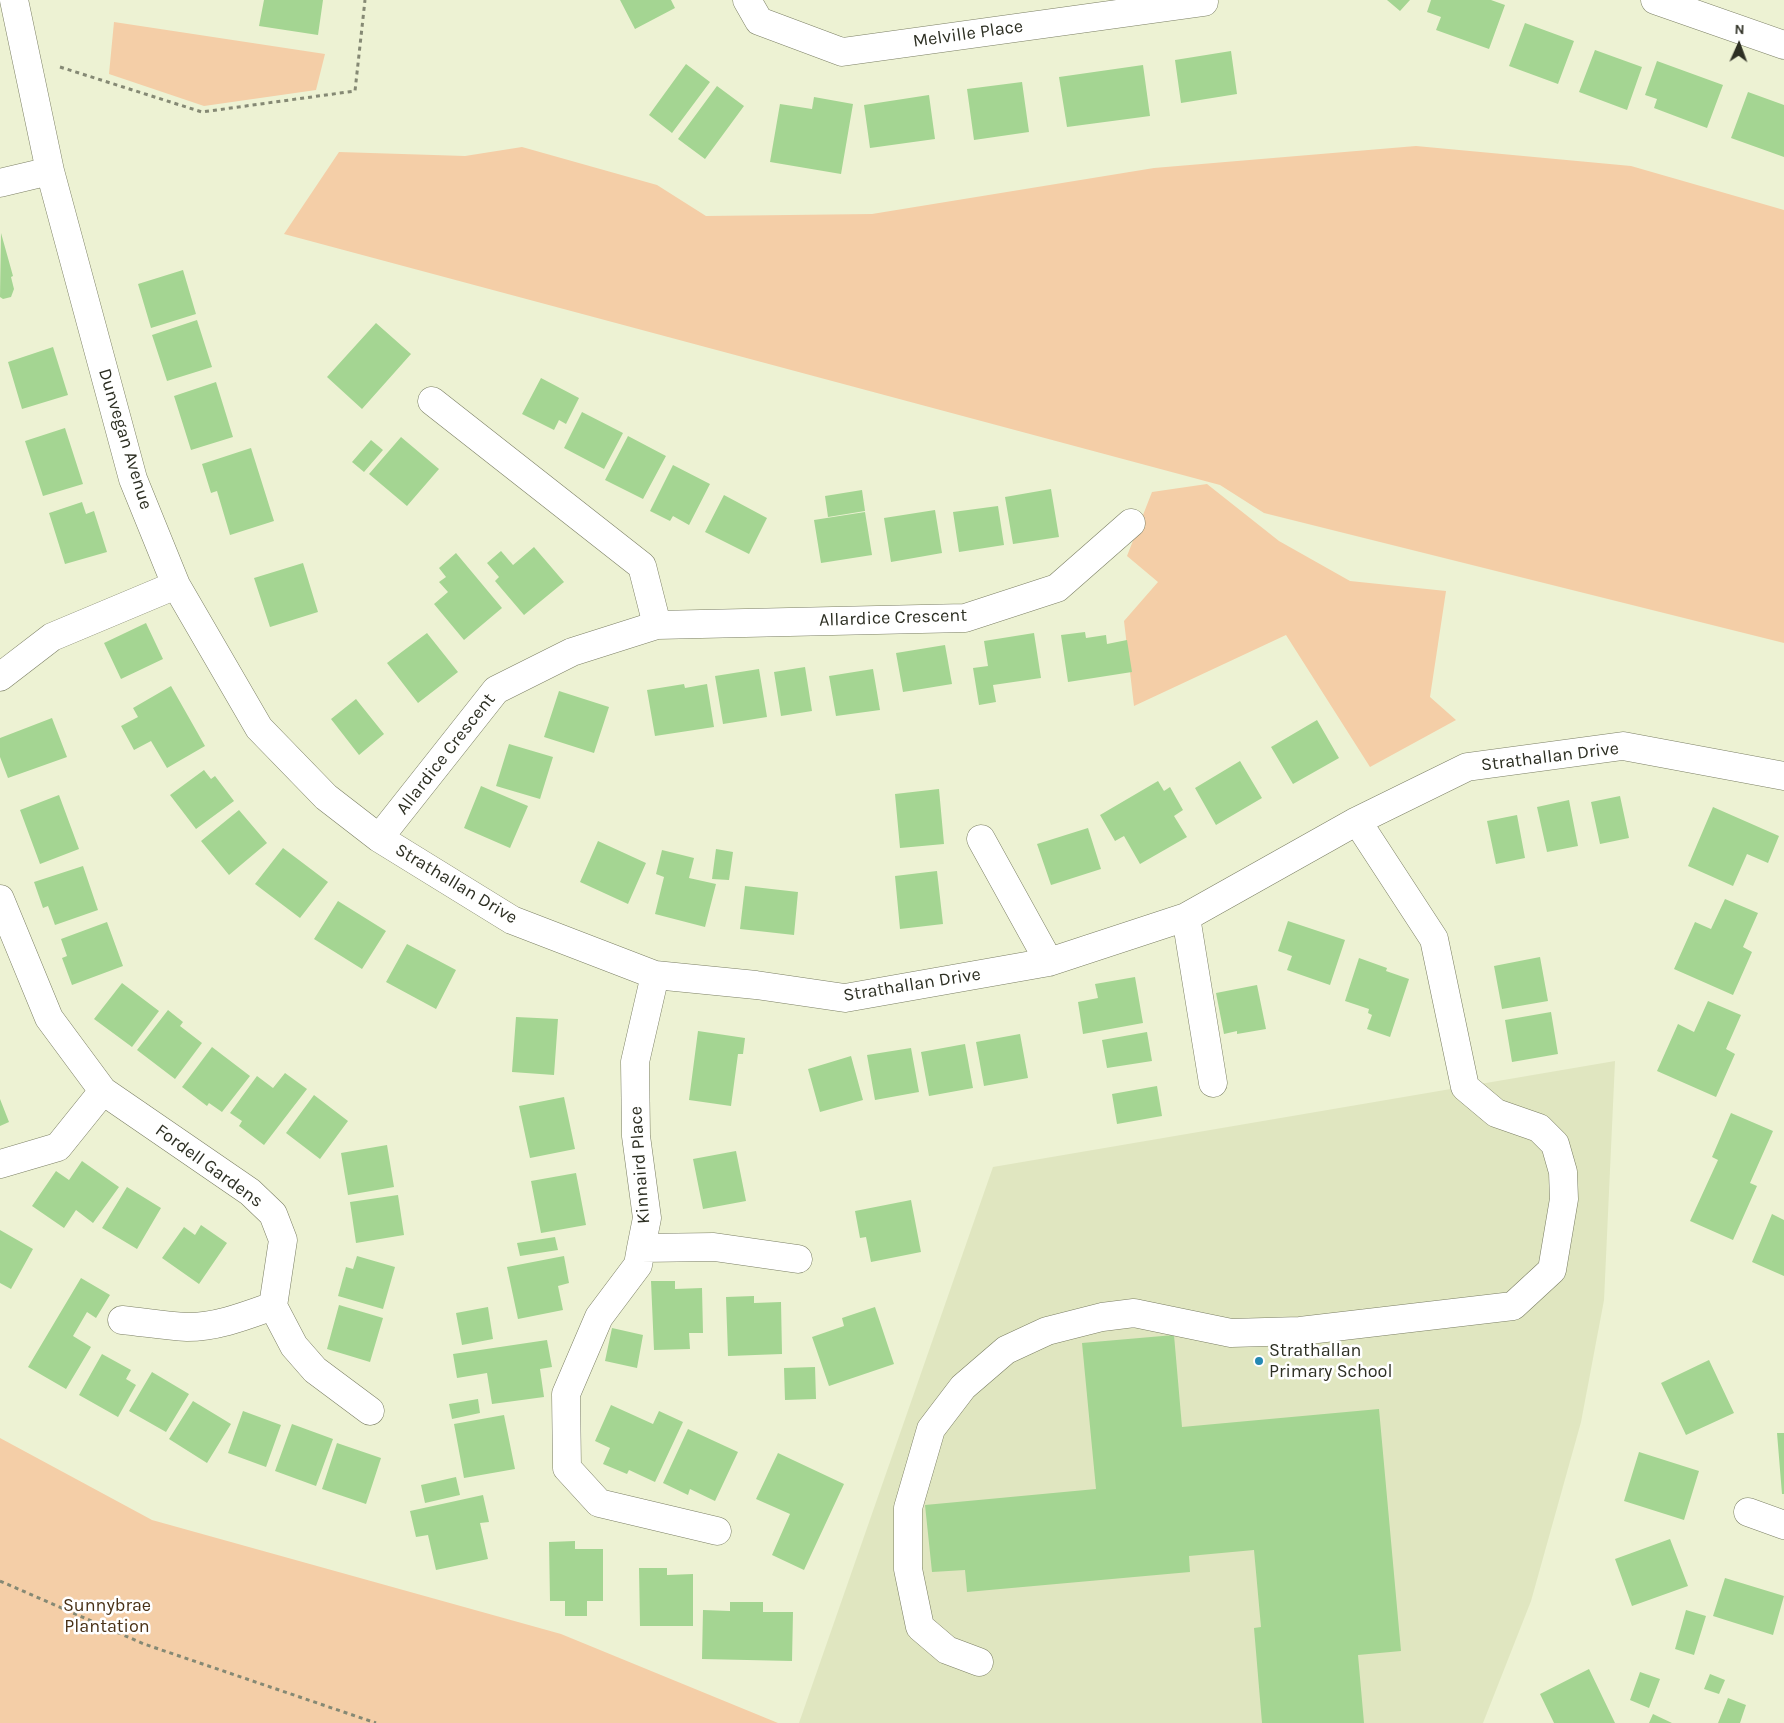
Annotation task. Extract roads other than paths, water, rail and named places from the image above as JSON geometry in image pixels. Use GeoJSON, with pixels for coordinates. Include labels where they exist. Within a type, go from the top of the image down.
{"type":"FeatureCollection","features":[{"type":"Feature","properties":{"kind":"street","name":"Dunvegan Avenue"},"geometry":{"type":"LineString","coordinates":[[14,0],[50,171],[133,479],[176,585],[259,728],[326,797],[380,838]]}},
{"type":"Feature","properties":{"kind":"street","name":"Melville Place"},"geometry":{"type":"LineString","coordinates":[[747,0],[759,21],[842,52],[1204,2],[1203,0]]}},
{"type":"Feature","properties":{"kind":"street"},"geometry":{"type":"LineString","coordinates":[[1655,0],[1784,45]]}},
{"type":"Feature","properties":{"kind":"street"},"geometry":{"type":"LineString","coordinates":[[0,183],[50,171]]}},
{"type":"Feature","properties":{"kind":"street"},"geometry":{"type":"LineString","coordinates":[[432,401],[642,566],[657,624]]}},
{"type":"Feature","properties":{"kind":"street","name":"Allardice Crescent"},"geometry":{"type":"LineString","coordinates":[[380,838],[496,690],[572,652],[657,624],[965,618],[1057,588],[1130,523]]}},
{"type":"Feature","properties":{"kind":"street"},"geometry":{"type":"LineString","coordinates":[[0,677],[52,637],[176,585]]}},
{"type":"Feature","properties":{"kind":"street","name":"Strathallan Drive"},"geometry":{"type":"LineString","coordinates":[[380,838],[512,920],[655,975],[845,998],[1049,962],[1186,916],[1357,821],[1467,767],[1623,746],[1784,776]]}},
{"type":"Feature","properties":{"kind":"street"},"geometry":{"type":"LineString","coordinates":[[979,1662],[947,1650],[920,1627],[908,1569],[908,1508],[931,1429],[963,1387],[1006,1350],[1048,1331],[1102,1317],[1134,1313],[1231,1333],[1241,1333],[1300,1331],[1513,1306],[1552,1270],[1564,1199],[1564,1172],[1555,1144],[1539,1128],[1496,1113],[1465,1087],[1434,939],[1357,821]]}},
{"type":"Feature","properties":{"kind":"street"},"geometry":{"type":"LineString","coordinates":[[980,839],[1049,962]]}},
{"type":"Feature","properties":{"kind":"street","name":"Fordell Gardens"},"geometry":{"type":"LineString","coordinates":[[0,900],[49,1018],[104,1091],[250,1192],[273,1214],[282,1240],[273,1306]]}},
{"type":"Feature","properties":{"kind":"street"},"geometry":{"type":"LineString","coordinates":[[1186,916],[1213,1083]]}},
{"type":"Feature","properties":{"kind":"street","name":"Kinnaird Place"},"geometry":{"type":"LineString","coordinates":[[655,975],[635,1062],[636,1136],[647,1218],[642,1248],[638,1265],[599,1317],[566,1394],[567,1468],[600,1503],[717,1531]]}},
{"type":"Feature","properties":{"kind":"street"},"geometry":{"type":"LineString","coordinates":[[0,1164],[58,1147],[104,1091]]}},
{"type":"Feature","properties":{"kind":"street"},"geometry":{"type":"LineString","coordinates":[[642,1248],[714,1247],[798,1259]]}},
{"type":"Feature","properties":{"kind":"street"},"geometry":{"type":"LineString","coordinates":[[122,1320],[187,1326],[228,1321],[273,1306],[294,1346],[315,1370],[340,1391],[370,1411]]}},
{"type":"Feature","properties":{"kind":"street"},"geometry":{"type":"LineString","coordinates":[[1748,1512],[1784,1526]]}},
{"type":"Feature","properties":{"kind":"place","name":"Strathallan Primary School"},"geometry":{"type":"Point","coordinates":[1259,1361]}},
{"type":"Feature","properties":{"kind":"park label","name":"Sunnybrae Plantation"},"geometry":{"type":"Point","coordinates":[107,1616]}}]}
